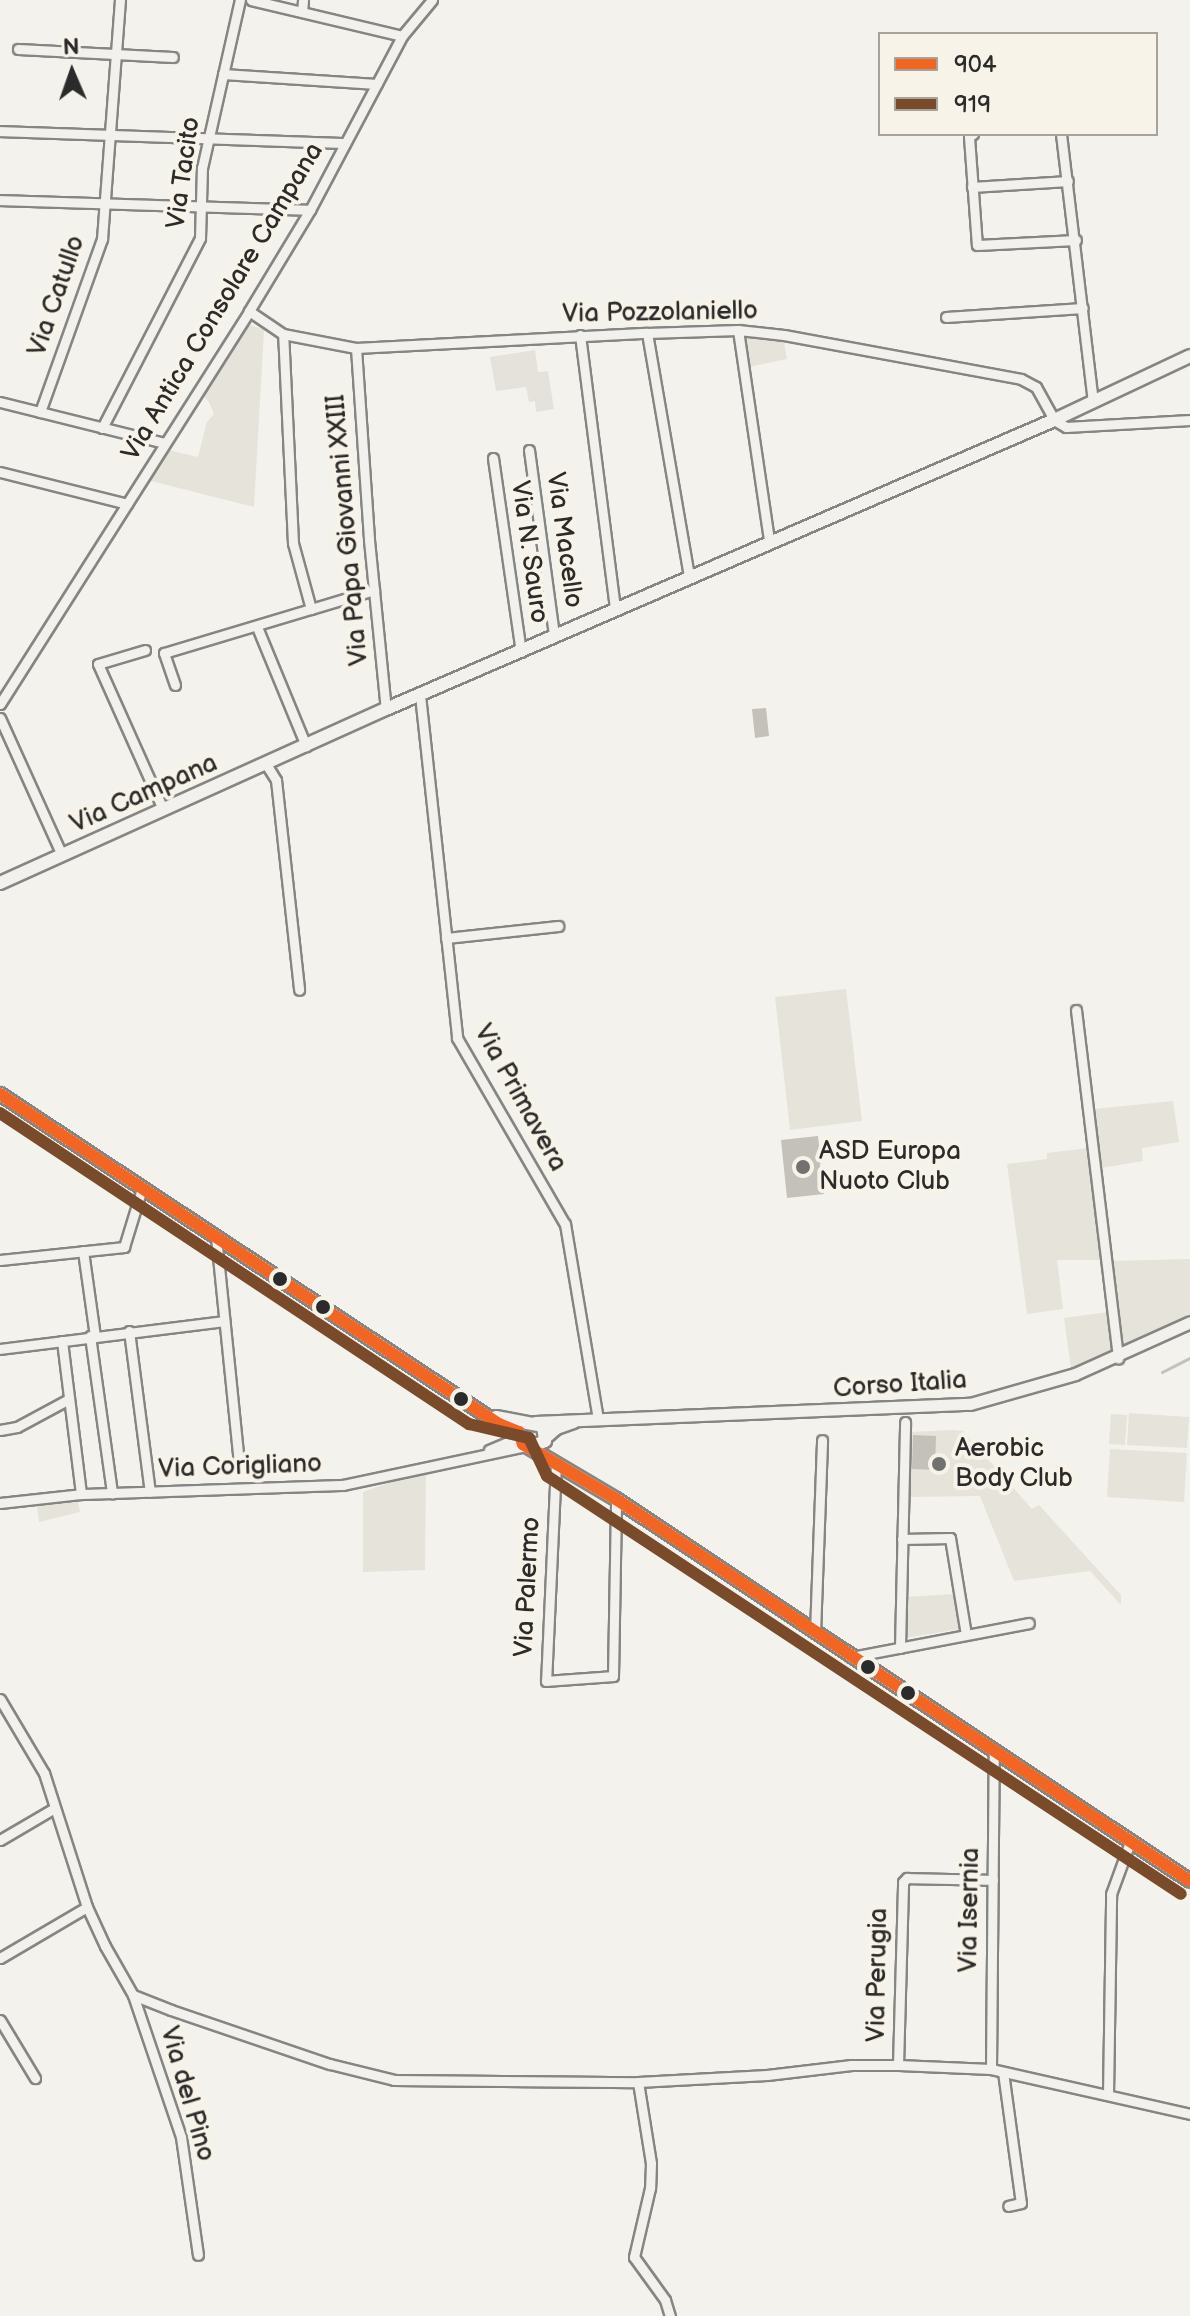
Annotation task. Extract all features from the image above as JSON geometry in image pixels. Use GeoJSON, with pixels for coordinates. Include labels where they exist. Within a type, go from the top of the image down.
{"type":"FeatureCollection","features":[{"type":"Feature","properties":{"kind":"main road","name":"Via Campana"},"geometry":{"type":"LineString","coordinates":[[0,883],[386,709],[1054,420],[1190,356]]}},
{"type":"Feature","properties":{"kind":"main road"},"geometry":{"type":"LineString","coordinates":[[0,1094],[478,1411],[526,1435],[556,1463],[616,1499],[1190,1881]]}},
{"type":"Feature","properties":{"kind":"main road"},"geometry":{"type":"LineString","coordinates":[[478,1411],[526,1435],[539,1447],[546,1439]]}},
{"type":"Feature","properties":{"kind":"main road"},"geometry":{"type":"LineString","coordinates":[[526,1435],[545,1429],[556,1463]]}},
{"type":"Feature","properties":{"kind":"street","name":"Via Catullo"},"geometry":{"type":"LineString","coordinates":[[40,412],[102,239],[120,0]]}},
{"type":"Feature","properties":{"kind":"street","name":"Via Tacito"},"geometry":{"type":"LineString","coordinates":[[102,428],[200,238],[202,168],[240,0]]}},
{"type":"Feature","properties":{"kind":"street"},"geometry":{"type":"LineString","coordinates":[[251,0],[402,36]]}},
{"type":"Feature","properties":{"kind":"street"},"geometry":{"type":"LineString","coordinates":[[302,12],[303,0]]}},
{"type":"Feature","properties":{"kind":"street","name":"Via Antica Consolare Campana"},"geometry":{"type":"LineString","coordinates":[[0,704],[310,210],[402,36],[432,0]]}},
{"type":"Feature","properties":{"kind":"street"},"geometry":{"type":"LineString","coordinates":[[18,49],[173,57]]}},
{"type":"Feature","properties":{"kind":"street"},"geometry":{"type":"LineString","coordinates":[[223,74],[377,84]]}},
{"type":"Feature","properties":{"kind":"street"},"geometry":{"type":"LineString","coordinates":[[0,131],[345,143]]}},
{"type":"Feature","properties":{"kind":"street"},"geometry":{"type":"LineString","coordinates":[[970,136],[977,245],[1076,240]]}},
{"type":"Feature","properties":{"kind":"street"},"geometry":{"type":"LineString","coordinates":[[1061,136],[1093,401]]}},
{"type":"Feature","properties":{"kind":"street"},"geometry":{"type":"LineString","coordinates":[[972,187],[1068,181]]}},
{"type":"Feature","properties":{"kind":"street"},"geometry":{"type":"LineString","coordinates":[[0,200],[310,210]]}},
{"type":"Feature","properties":{"kind":"street"},"geometry":{"type":"LineString","coordinates":[[946,317],[1083,308]]}},
{"type":"Feature","properties":{"kind":"street","name":"Via Pozzolaniello"},"geometry":{"type":"LineString","coordinates":[[249,311],[283,334],[356,348],[580,335],[738,330],[827,341],[1021,379],[1040,392],[1054,420]]}},
{"type":"Feature","properties":{"kind":"street"},"geometry":{"type":"LineString","coordinates":[[738,330],[769,541]]}},
{"type":"Feature","properties":{"kind":"street"},"geometry":{"type":"LineString","coordinates":[[647,333],[689,577]]}},
{"type":"Feature","properties":{"kind":"street"},"geometry":{"type":"LineString","coordinates":[[283,334],[293,543],[311,609]]}},
{"type":"Feature","properties":{"kind":"street"},"geometry":{"type":"LineString","coordinates":[[580,335],[615,609]]}},
{"type":"Feature","properties":{"kind":"street","name":"Via Papa Giovanni XXIII"},"geometry":{"type":"LineString","coordinates":[[356,348],[386,709]]}},
{"type":"Feature","properties":{"kind":"street"},"geometry":{"type":"LineString","coordinates":[[0,402],[164,443]]}},
{"type":"Feature","properties":{"kind":"street"},"geometry":{"type":"LineString","coordinates":[[1054,420],[1066,427],[1190,420]]}},
{"type":"Feature","properties":{"kind":"street","name":"Via Macello"},"geometry":{"type":"LineString","coordinates":[[529,450],[554,636]]}},
{"type":"Feature","properties":{"kind":"street","name":"Via N. Sauro"},"geometry":{"type":"LineString","coordinates":[[493,458],[521,652]]}},
{"type":"Feature","properties":{"kind":"street"},"geometry":{"type":"LineString","coordinates":[[0,472],[127,504]]}},
{"type":"Feature","properties":{"kind":"street"},"geometry":{"type":"LineString","coordinates":[[175,685],[164,653],[374,590]]}},
{"type":"Feature","properties":{"kind":"street"},"geometry":{"type":"LineString","coordinates":[[257,627],[306,746]]}},
{"type":"Feature","properties":{"kind":"street"},"geometry":{"type":"LineString","coordinates":[[145,650],[98,664],[163,809]]}},
{"type":"Feature","properties":{"kind":"street","name":"Via Primavera"},"geometry":{"type":"LineString","coordinates":[[420,695],[457,1038],[565,1224],[598,1419]]}},
{"type":"Feature","properties":{"kind":"street"},"geometry":{"type":"LineString","coordinates":[[0,718],[62,855]]}},
{"type":"Feature","properties":{"kind":"street"},"geometry":{"type":"LineString","coordinates":[[266,764],[276,780],[299,990]]}},
{"type":"Feature","properties":{"kind":"street"},"geometry":{"type":"LineString","coordinates":[[446,938],[558,926]]}},
{"type":"Feature","properties":{"kind":"street"},"geometry":{"type":"LineString","coordinates":[[1076,1010],[1118,1358]]}},
{"type":"Feature","properties":{"kind":"street"},"geometry":{"type":"LineString","coordinates":[[0,1260],[124,1247],[142,1188]]}},
{"type":"Feature","properties":{"kind":"street"},"geometry":{"type":"LineString","coordinates":[[216,1237],[239,1464]]}},
{"type":"Feature","properties":{"kind":"street"},"geometry":{"type":"LineString","coordinates":[[83,1251],[112,1493]]}},
{"type":"Feature","properties":{"kind":"street"},"geometry":{"type":"LineString","coordinates":[[0,1349],[224,1321]]}},
{"type":"Feature","properties":{"kind":"street","name":"Corso Italia"},"geometry":{"type":"LineString","coordinates":[[598,1419],[940,1408],[1031,1389],[1118,1358],[1190,1322]]}},
{"type":"Feature","properties":{"kind":"street"},"geometry":{"type":"LineString","coordinates":[[129,1331],[150,1492]]}},
{"type":"Feature","properties":{"kind":"street"},"geometry":{"type":"LineString","coordinates":[[62,1341],[81,1494]]}},
{"type":"Feature","properties":{"kind":"street"},"geometry":{"type":"LineString","coordinates":[[0,1430],[17,1427],[69,1399]]}},
{"type":"Feature","properties":{"kind":"street"},"geometry":{"type":"LineString","coordinates":[[479,1455],[501,1443],[526,1435],[598,1419]]}},
{"type":"Feature","properties":{"kind":"street"},"geometry":{"type":"LineString","coordinates":[[546,1439],[562,1425],[598,1419]]}},
{"type":"Feature","properties":{"kind":"street"},"geometry":{"type":"LineString","coordinates":[[900,1648],[905,1422]]}},
{"type":"Feature","properties":{"kind":"street"},"geometry":{"type":"LineString","coordinates":[[499,1424],[501,1443]]}},
{"type":"Feature","properties":{"kind":"street"},"geometry":{"type":"LineString","coordinates":[[479,1455],[526,1435]]}},
{"type":"Feature","properties":{"kind":"street"},"geometry":{"type":"LineString","coordinates":[[815,1633],[822,1440]]}},
{"type":"Feature","properties":{"kind":"street","name":"Via Corigliano"},"geometry":{"type":"LineString","coordinates":[[0,1503],[81,1494],[343,1485],[479,1455]]}},
{"type":"Feature","properties":{"kind":"street","name":"Via Palermo"},"geometry":{"type":"LineString","coordinates":[[556,1463],[546,1681],[613,1676],[616,1499]]}},
{"type":"Feature","properties":{"kind":"street"},"geometry":{"type":"LineString","coordinates":[[902,1539],[950,1538],[966,1635]]}},
{"type":"Feature","properties":{"kind":"street"},"geometry":{"type":"LineString","coordinates":[[851,1657],[1029,1623]]}},
{"type":"Feature","properties":{"kind":"street","name":"Via del Pino"},"geometry":{"type":"LineString","coordinates":[[0,1699],[33,1750],[87,1907],[133,1995],[181,2137],[198,2255]]}},
{"type":"Feature","properties":{"kind":"street","name":"Via Isernia"},"geometry":{"type":"LineString","coordinates":[[991,2069],[994,1752]]}},
{"type":"Feature","properties":{"kind":"street"},"geometry":{"type":"LineString","coordinates":[[0,1840],[53,1809]]}},
{"type":"Feature","properties":{"kind":"street"},"geometry":{"type":"LineString","coordinates":[[1108,2095],[1111,1894],[1130,1842]]}},
{"type":"Feature","properties":{"kind":"street","name":"Via Perugia"},"geometry":{"type":"LineString","coordinates":[[898,2065],[903,1882],[907,1878],[993,1880]]}},
{"type":"Feature","properties":{"kind":"street"},"geometry":{"type":"LineString","coordinates":[[0,1958],[87,1907]]}},
{"type":"Feature","properties":{"kind":"street"},"geometry":{"type":"LineString","coordinates":[[133,1995],[330,2064],[394,2080],[638,2082],[767,2075],[851,2065],[898,2065],[991,2069],[1190,2114]]}},
{"type":"Feature","properties":{"kind":"street"},"geometry":{"type":"LineString","coordinates":[[0,2020],[35,2078]]}},
{"type":"Feature","properties":{"kind":"street"},"geometry":{"type":"LineString","coordinates":[[1003,2072],[1021,2203],[1008,2206]]}},
{"type":"Feature","properties":{"kind":"street"},"geometry":{"type":"LineString","coordinates":[[638,2082],[651,2163],[650,2188],[634,2257],[665,2300],[670,2316]]}},
{"type":"Feature","properties":{"kind":"shaded area"},"geometry":{"type":"Polygon","coordinates":[[[245,323],[264,330],[254,507],[147,480],[165,449],[198,457],[207,422],[214,414],[209,402],[200,393],[245,323]]]}},
{"type":"Feature","properties":{"kind":"shaded area"},"geometry":{"type":"Polygon","coordinates":[[[744,336],[783,338],[787,359],[749,367],[744,336]]]}},
{"type":"Feature","properties":{"kind":"shaded area"},"geometry":{"type":"Polygon","coordinates":[[[535,350],[538,372],[548,371],[554,409],[536,412],[535,401],[529,402],[526,387],[496,391],[490,357],[535,350]]]}},
{"type":"Feature","properties":{"kind":"shaded area"},"geometry":{"type":"Polygon","coordinates":[[[766,708],[769,736],[755,738],[752,709],[766,708]]]}},
{"type":"Feature","properties":{"kind":"shaded area"},"geometry":{"type":"Polygon","coordinates":[[[846,989],[862,1121],[790,1130],[775,997],[846,989]]]}},
{"type":"Feature","properties":{"kind":"shaded area"},"geometry":{"type":"Polygon","coordinates":[[[1173,1101],[1179,1142],[1142,1148],[1143,1161],[1102,1168],[1094,1109],[1173,1101]]]}},
{"type":"Feature","properties":{"kind":"shaded area","name":"ASD Europa Nuoto Club"},"geometry":{"type":"Polygon","coordinates":[[[818,1136],[824,1194],[787,1198],[781,1140],[818,1136]]]}},
{"type":"Feature","properties":{"kind":"shaded area"},"geometry":{"type":"Polygon","coordinates":[[[1089,1148],[1101,1260],[1057,1260],[1063,1309],[1027,1314],[1007,1164],[1047,1159],[1047,1153],[1089,1148]]]}},
{"type":"Feature","properties":{"kind":"shaded area"},"geometry":{"type":"Polygon","coordinates":[[[1190,1259],[1190,1316],[1122,1347],[1112,1261],[1190,1259]]]}},
{"type":"Feature","properties":{"kind":"shaded area"},"geometry":{"type":"Polygon","coordinates":[[[1108,1312],[1113,1352],[1071,1369],[1064,1318],[1108,1312]]]}},
{"type":"Feature","properties":{"kind":"shaded area"},"geometry":{"type":"Polygon","coordinates":[[[1129,1413],[1189,1417],[1187,1448],[1127,1445],[1129,1413]]]}},
{"type":"Feature","properties":{"kind":"shaded area"},"geometry":{"type":"Polygon","coordinates":[[[1111,1414],[1127,1415],[1125,1445],[1109,1444],[1111,1414]]]}},
{"type":"Feature","properties":{"kind":"shaded area"},"geometry":{"type":"Polygon","coordinates":[[[963,1431],[1032,1509],[1039,1505],[1121,1595],[1121,1605],[1090,1571],[1014,1581],[980,1496],[909,1497],[911,1432],[963,1431]]]}},
{"type":"Feature","properties":{"kind":"shaded area"},"geometry":{"type":"Polygon","coordinates":[[[913,1435],[936,1436],[935,1470],[912,1469],[913,1435]]]}},
{"type":"Feature","properties":{"kind":"shaded area"},"geometry":{"type":"Polygon","coordinates":[[[1110,1449],[1187,1453],[1184,1502],[1107,1497],[1110,1449]]]}},
{"type":"Feature","properties":{"kind":"shaded area"},"geometry":{"type":"Polygon","coordinates":[[[426,1470],[425,1570],[363,1572],[363,1492],[426,1470]]]}},
{"type":"Feature","properties":{"kind":"shaded area"},"geometry":{"type":"Polygon","coordinates":[[[78,1502],[80,1512],[39,1522],[37,1506],[78,1502]]]}},
{"type":"Feature","properties":{"kind":"shaded area"},"geometry":{"type":"Polygon","coordinates":[[[954,1594],[960,1629],[905,1638],[906,1597],[954,1594]]]}},
{"type":"Feature","properties":{"kind":"waterway"},"geometry":{"type":"LineString","coordinates":[[1162,1372],[1190,1358]]}},
{"type":"Feature","properties":{"kind":"transit line","name":"904"},"geometry":{"type":"LineString","coordinates":[[0,1094],[499,1424],[519,1432],[523,1444],[616,1499],[1190,1881]]}},
{"type":"Feature","properties":{"kind":"transit line","name":"919"},"geometry":{"type":"LineString","coordinates":[[0,1113],[469,1424],[529,1438],[547,1476],[1181,1894]]}},
{"type":"Feature","properties":{"kind":"place","name":"ASD Europa Nuoto Club"},"geometry":{"type":"Point","coordinates":[803,1167]}},
{"type":"Feature","properties":{"kind":"place","name":"Aerobic Body Club"},"geometry":{"type":"Point","coordinates":[939,1464]}}]}
